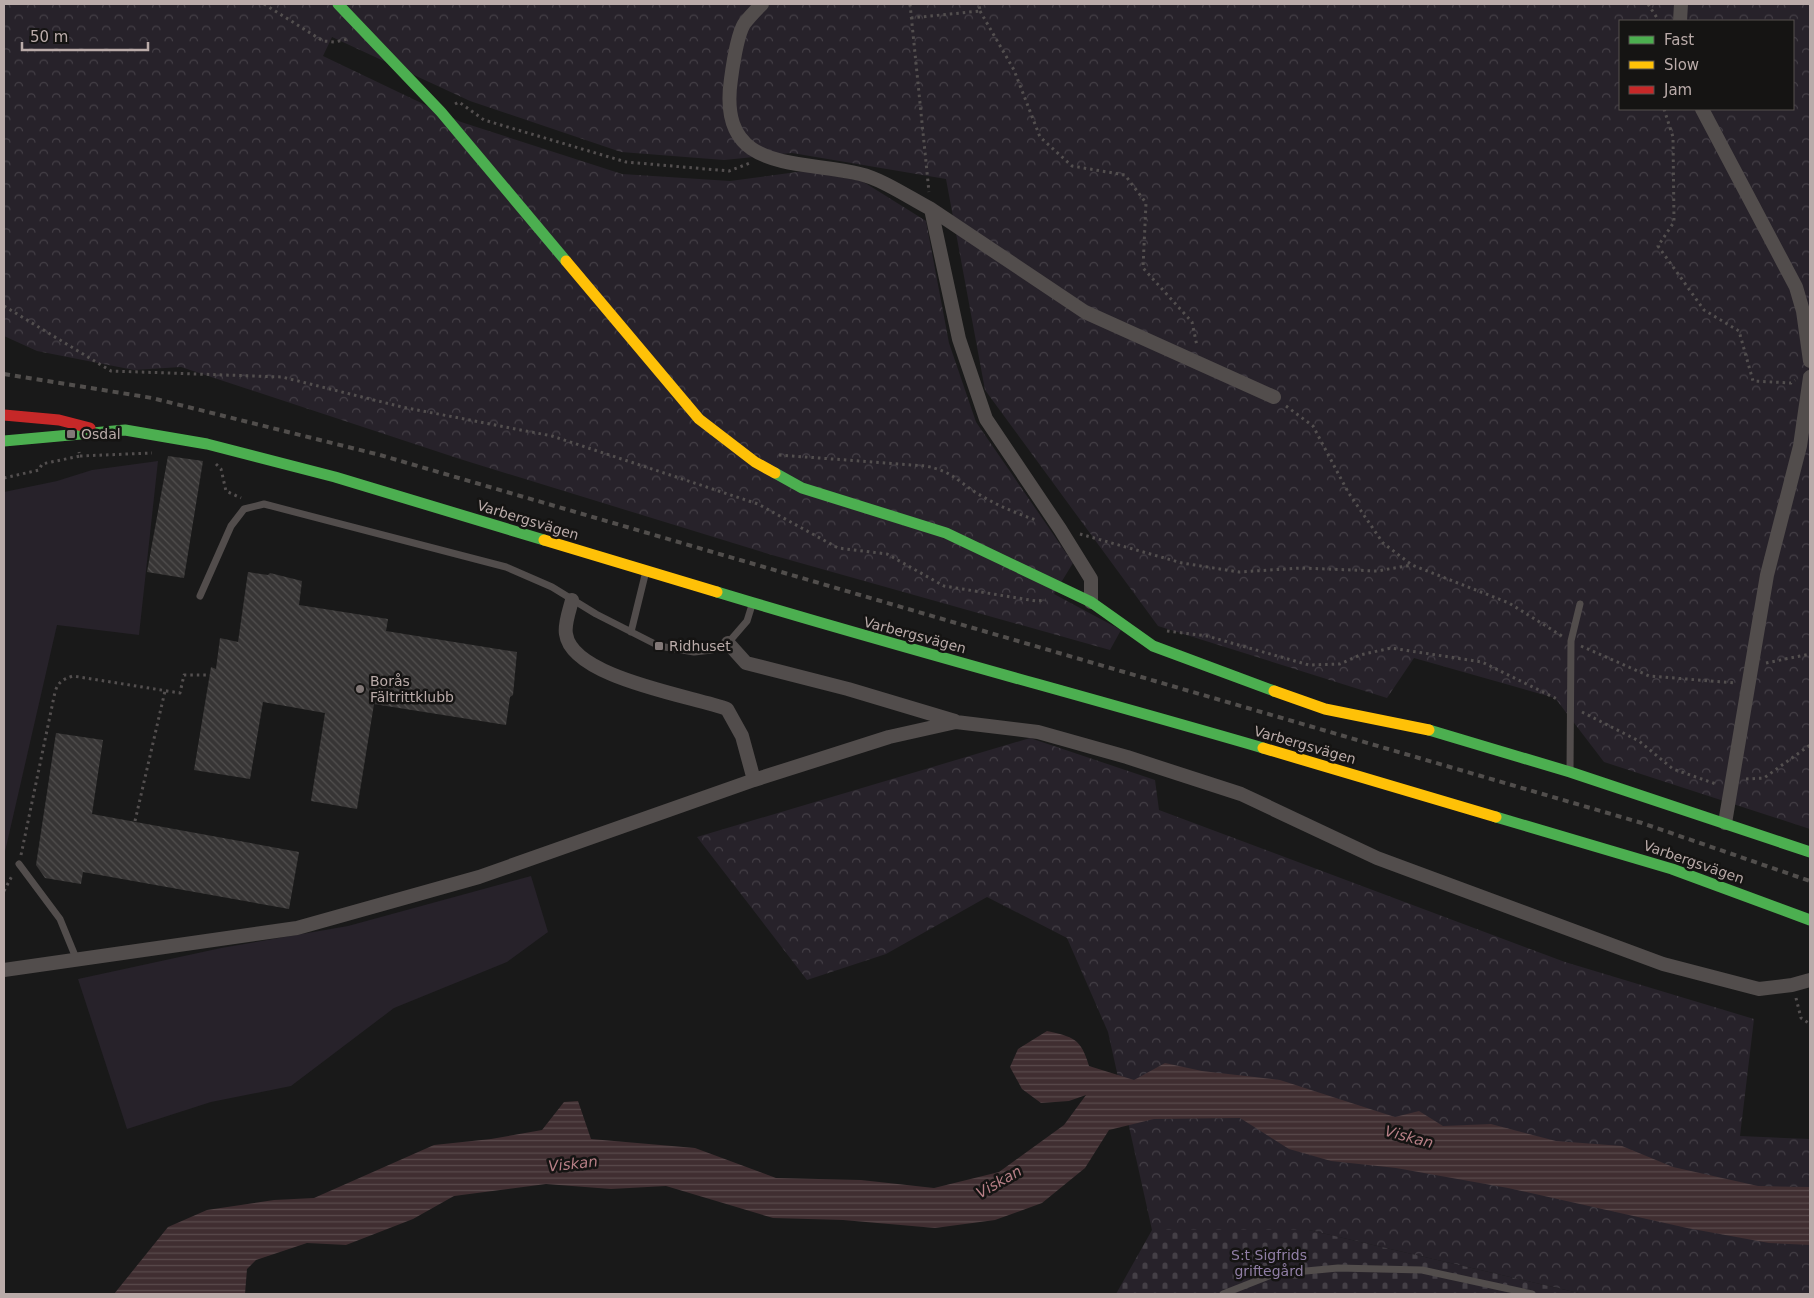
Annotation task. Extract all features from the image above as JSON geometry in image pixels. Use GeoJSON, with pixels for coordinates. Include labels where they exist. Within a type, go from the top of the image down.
{"type":"FeatureCollection","features":[{"type":"Feature","properties":{"kind":"main road"},"geometry":{"type":"LineString","coordinates":[[338,4],[441,112],[700,419],[755,462],[802,488],[946,533],[1091,602],[1153,646],[1325,709],[1435,731],[1570,772],[1810,852]]}},
{"type":"Feature","properties":{"kind":"main road"},"geometry":{"type":"LineString","coordinates":[[4,416],[42,417],[79,424],[96,431]]}},
{"type":"Feature","properties":{"kind":"main road","name":"Varbergsvägen"},"geometry":{"type":"LineString","coordinates":[[4,441],[96,431],[125,430],[207,444],[344,480],[887,644],[1096,699],[1672,869],[1810,920]]}},
{"type":"Feature","properties":{"kind":"street"},"geometry":{"type":"LineString","coordinates":[[762,4],[744,25],[733,64],[728,94],[732,118],[741,139],[752,150],[778,162],[862,174],[931,209],[1084,312],[1274,397]]}},
{"type":"Feature","properties":{"kind":"street"},"geometry":{"type":"LineString","coordinates":[[1680,20],[1682,4]]}},
{"type":"Feature","properties":{"kind":"street"},"geometry":{"type":"LineString","coordinates":[[1703,110],[1796,287],[1803,311],[1810,361]]}},
{"type":"Feature","properties":{"kind":"street"},"geometry":{"type":"LineString","coordinates":[[931,209],[959,339],[986,419],[1060,529],[1090,579],[1091,602]]}},
{"type":"Feature","properties":{"kind":"street"},"geometry":{"type":"LineString","coordinates":[[1726,823],[1767,574],[1800,446],[1804,378]]}},
{"type":"Feature","properties":{"kind":"street"},"geometry":{"type":"LineString","coordinates":[[572,600],[566,634],[575,653],[609,672],[652,690],[710,702],[727,709],[742,736],[754,780]]}},
{"type":"Feature","properties":{"kind":"street"},"geometry":{"type":"LineString","coordinates":[[728,643],[746,662],[848,689],[956,722],[1038,732],[1127,757],[1241,794],[1377,858],[1663,964],[1759,988],[1792,985],[1810,980]]}},
{"type":"Feature","properties":{"kind":"street"},"geometry":{"type":"LineString","coordinates":[[4,970],[76,958],[296,928],[479,877],[754,780],[889,737],[956,722]]}},
{"type":"Feature","properties":{"kind":"lane"},"geometry":{"type":"LineString","coordinates":[[200,596],[231,526],[244,509],[264,504],[506,567],[552,587],[572,600],[660,646],[694,652],[712,650],[728,643],[747,622],[753,604]]}},
{"type":"Feature","properties":{"kind":"lane"},"geometry":{"type":"LineString","coordinates":[[631,632],[646,571]]}},
{"type":"Feature","properties":{"kind":"lane"},"geometry":{"type":"LineString","coordinates":[[1570,772],[1571,641],[1580,604]]}},
{"type":"Feature","properties":{"kind":"lane"},"geometry":{"type":"LineString","coordinates":[[19,864],[60,918],[76,958]]}},
{"type":"Feature","properties":{"kind":"lane"},"geometry":{"type":"LineString","coordinates":[[1223,1294],[1274,1274],[1338,1268],[1422,1270],[1532,1294]]}},
{"type":"Feature","properties":{"kind":"path"},"geometry":{"type":"LineString","coordinates":[[264,4],[323,41],[347,40],[362,29]]}},
{"type":"Feature","properties":{"kind":"path"},"geometry":{"type":"LineString","coordinates":[[910,4],[931,209]]}},
{"type":"Feature","properties":{"kind":"path"},"geometry":{"type":"LineString","coordinates":[[979,4],[980,11],[1014,70],[1040,137],[1072,166],[1125,174],[1146,203],[1143,268],[1192,322],[1200,365]]}},
{"type":"Feature","properties":{"kind":"path"},"geometry":{"type":"LineString","coordinates":[[1648,4],[1658,20]]}},
{"type":"Feature","properties":{"kind":"path"},"geometry":{"type":"LineString","coordinates":[[911,18],[980,11]]}},
{"type":"Feature","properties":{"kind":"path"},"geometry":{"type":"LineString","coordinates":[[441,112],[459,102],[484,120],[626,162],[729,171],[764,157]]}},
{"type":"Feature","properties":{"kind":"path"},"geometry":{"type":"LineString","coordinates":[[1664,110],[1673,137],[1674,222],[1658,246],[1704,310],[1739,331],[1753,382],[1791,383],[1804,378]]}},
{"type":"Feature","properties":{"kind":"path"},"geometry":{"type":"LineString","coordinates":[[4,306],[111,371],[282,377],[402,407],[552,436],[758,504],[838,548],[887,554],[944,586],[1036,601],[1073,594]]}},
{"type":"Feature","properties":{"kind":"path"},"geometry":{"type":"LineString","coordinates":[[1274,397],[1313,426],[1348,492],[1383,543],[1412,565],[1509,603],[1571,641],[1649,676],[1749,684]]}},
{"type":"Feature","properties":{"kind":"path"},"geometry":{"type":"LineString","coordinates":[[207,444],[210,460],[220,470],[226,492],[257,506]]}},
{"type":"Feature","properties":{"kind":"path"},"geometry":{"type":"LineString","coordinates":[[4,478],[31,474],[39,470],[42,464],[80,454],[144,454],[158,451]]}},
{"type":"Feature","properties":{"kind":"path"},"geometry":{"type":"LineString","coordinates":[[755,462],[783,454],[926,466],[948,471],[975,492],[1014,512],[1060,529],[1182,563],[1239,572],[1301,568],[1376,572],[1412,565]]}},
{"type":"Feature","properties":{"kind":"path"},"geometry":{"type":"LineString","coordinates":[[1160,630],[1207,636],[1309,665],[1340,664],[1360,655],[1391,648],[1482,662],[1640,741],[1673,769],[1720,785],[1733,780],[1764,778],[1810,745]]}},
{"type":"Feature","properties":{"kind":"path"},"geometry":{"type":"LineString","coordinates":[[1753,666],[1810,654]]}},
{"type":"Feature","properties":{"kind":"path"},"geometry":{"type":"LineString","coordinates":[[4,891],[19,864],[57,685],[64,678],[73,676],[180,693],[184,675],[207,675]]}},
{"type":"Feature","properties":{"kind":"path"},"geometry":{"type":"LineString","coordinates":[[135,821],[165,691]]}},
{"type":"Feature","properties":{"kind":"path"},"geometry":{"type":"LineString","coordinates":[[1792,985],[1801,1018],[1810,1024]]}},
{"type":"Feature","properties":{"kind":"green space"},"geometry":{"type":"Polygon","coordinates":[[[4,4],[1810,4],[1810,829],[1604,762],[1555,698],[1414,658],[1387,698],[1158,626],[985,390],[946,179],[792,153],[724,160],[621,152],[470,101],[332,37],[323,56],[461,122],[622,174],[730,181],[804,171],[862,181],[926,221],[949,343],[976,422],[1073,563],[1054,594],[1121,630],[1110,650],[772,555],[460,459],[181,367],[134,370],[37,351],[4,336],[4,4]]]}},
{"type":"Feature","properties":{"kind":"green space"},"geometry":{"type":"Polygon","coordinates":[[[158,461],[139,635],[57,625],[4,856],[4,492],[57,481],[92,470],[158,461]]]}},
{"type":"Feature","properties":{"kind":"green space"},"geometry":{"type":"Polygon","coordinates":[[[1030,738],[1155,780],[1159,810],[1565,962],[1754,1019],[1740,1136],[1810,1139],[1810,1294],[1583,1294],[1309,1230],[1152,1230],[1108,1032],[1067,938],[987,897],[886,954],[807,980],[697,837],[1030,738]]]}},
{"type":"Feature","properties":{"kind":"green space"},"geometry":{"type":"Polygon","coordinates":[[[531,876],[548,932],[507,962],[394,1008],[291,1086],[211,1102],[127,1129],[78,979],[221,948],[348,926],[531,876]]]}},
{"type":"Feature","properties":{"kind":"green space","name":"S:t Sigfrids griftegård"},"geometry":{"type":"Polygon","coordinates":[[[1152,1230],[1309,1230],[1583,1294],[1116,1294],[1152,1230]]]}},
{"type":"Feature","properties":{"kind":"water","name":"Viskan"},"geometry":{"type":"Polygon","coordinates":[[[1047,1031],[1075,1040],[1083,1050],[1089,1066],[1134,1080],[1165,1063],[1202,1071],[1280,1080],[1395,1117],[1419,1111],[1443,1126],[1491,1124],[1556,1141],[1622,1146],[1673,1167],[1758,1186],[1810,1187],[1810,1245],[1769,1243],[1687,1228],[1508,1188],[1396,1168],[1331,1161],[1289,1149],[1240,1118],[1154,1119],[1109,1130],[1085,1168],[1042,1203],[995,1220],[935,1228],[843,1220],[773,1218],[666,1186],[611,1189],[546,1184],[454,1196],[413,1219],[346,1245],[307,1243],[256,1260],[247,1269],[245,1294],[114,1294],[168,1227],[207,1210],[274,1200],[314,1198],[434,1145],[491,1139],[542,1130],[564,1102],[578,1101],[591,1139],[695,1148],[776,1178],[861,1180],[934,1188],[999,1172],[1064,1125],[1086,1095],[1069,1101],[1041,1103],[1022,1089],[1010,1067],[1018,1049],[1047,1031]]]}},
{"type":"Feature","properties":{"kind":"building"},"geometry":{"type":"Polygon","coordinates":[[[168,456],[203,461],[184,578],[147,572],[168,456]]]}},
{"type":"Feature","properties":{"kind":"building","name":"Borås Fältrittklubb"},"geometry":{"type":"Polygon","coordinates":[[[248,572],[268,575],[270,573],[302,581],[299,605],[388,619],[386,631],[517,652],[513,695],[510,697],[506,725],[374,704],[357,809],[311,801],[325,713],[263,702],[250,779],[194,770],[211,667],[216,669],[220,638],[238,642],[248,572]]]}},
{"type":"Feature","properties":{"kind":"building"},"geometry":{"type":"Polygon","coordinates":[[[56,733],[103,740],[92,814],[299,852],[289,909],[83,872],[81,884],[45,878],[36,865],[56,733]]]}},
{"type":"Feature","properties":{"kind":"railway"},"geometry":{"type":"LineString","coordinates":[[4,374],[152,398],[380,455],[1642,823],[1810,881]]}},
{"type":"Feature","properties":{"kind":"traffic: fast"},"geometry":{"type":"LineString","coordinates":[[338,4],[441,112],[566,261]]}},
{"type":"Feature","properties":{"kind":"traffic: fast"},"geometry":{"type":"LineString","coordinates":[[4,441],[125,430],[207,444],[335,477],[544,540]]}},
{"type":"Feature","properties":{"kind":"traffic: fast"},"geometry":{"type":"LineString","coordinates":[[775,473],[802,488],[946,533],[1091,602],[1153,646],[1274,691]]}},
{"type":"Feature","properties":{"kind":"traffic: fast"},"geometry":{"type":"LineString","coordinates":[[717,592],[1263,748]]}},
{"type":"Feature","properties":{"kind":"traffic: fast"},"geometry":{"type":"LineString","coordinates":[[1429,730],[1570,772],[1810,852]]}},
{"type":"Feature","properties":{"kind":"traffic: fast"},"geometry":{"type":"LineString","coordinates":[[1496,817],[1672,869],[1810,920]]}},
{"type":"Feature","properties":{"kind":"traffic: slow"},"geometry":{"type":"LineString","coordinates":[[566,261],[699,419],[755,462],[775,473]]}},
{"type":"Feature","properties":{"kind":"traffic: slow"},"geometry":{"type":"LineString","coordinates":[[544,540],[717,592]]}},
{"type":"Feature","properties":{"kind":"traffic: slow"},"geometry":{"type":"LineString","coordinates":[[1274,691],[1325,709],[1429,730]]}},
{"type":"Feature","properties":{"kind":"traffic: slow"},"geometry":{"type":"LineString","coordinates":[[1263,748],[1496,817]]}},
{"type":"Feature","properties":{"kind":"traffic: jam"},"geometry":{"type":"LineString","coordinates":[[4,415],[59,420],[90,428]]}},
{"type":"Feature","properties":{"kind":"place","name":"Osdal"},"geometry":{"type":"Point","coordinates":[71,434]}},
{"type":"Feature","properties":{"kind":"place","name":"Ridhuset"},"geometry":{"type":"Point","coordinates":[659,646]}},
{"type":"Feature","properties":{"kind":"place","name":"Borås Fältrittklubb"},"geometry":{"type":"Point","coordinates":[360,689]}}]}
